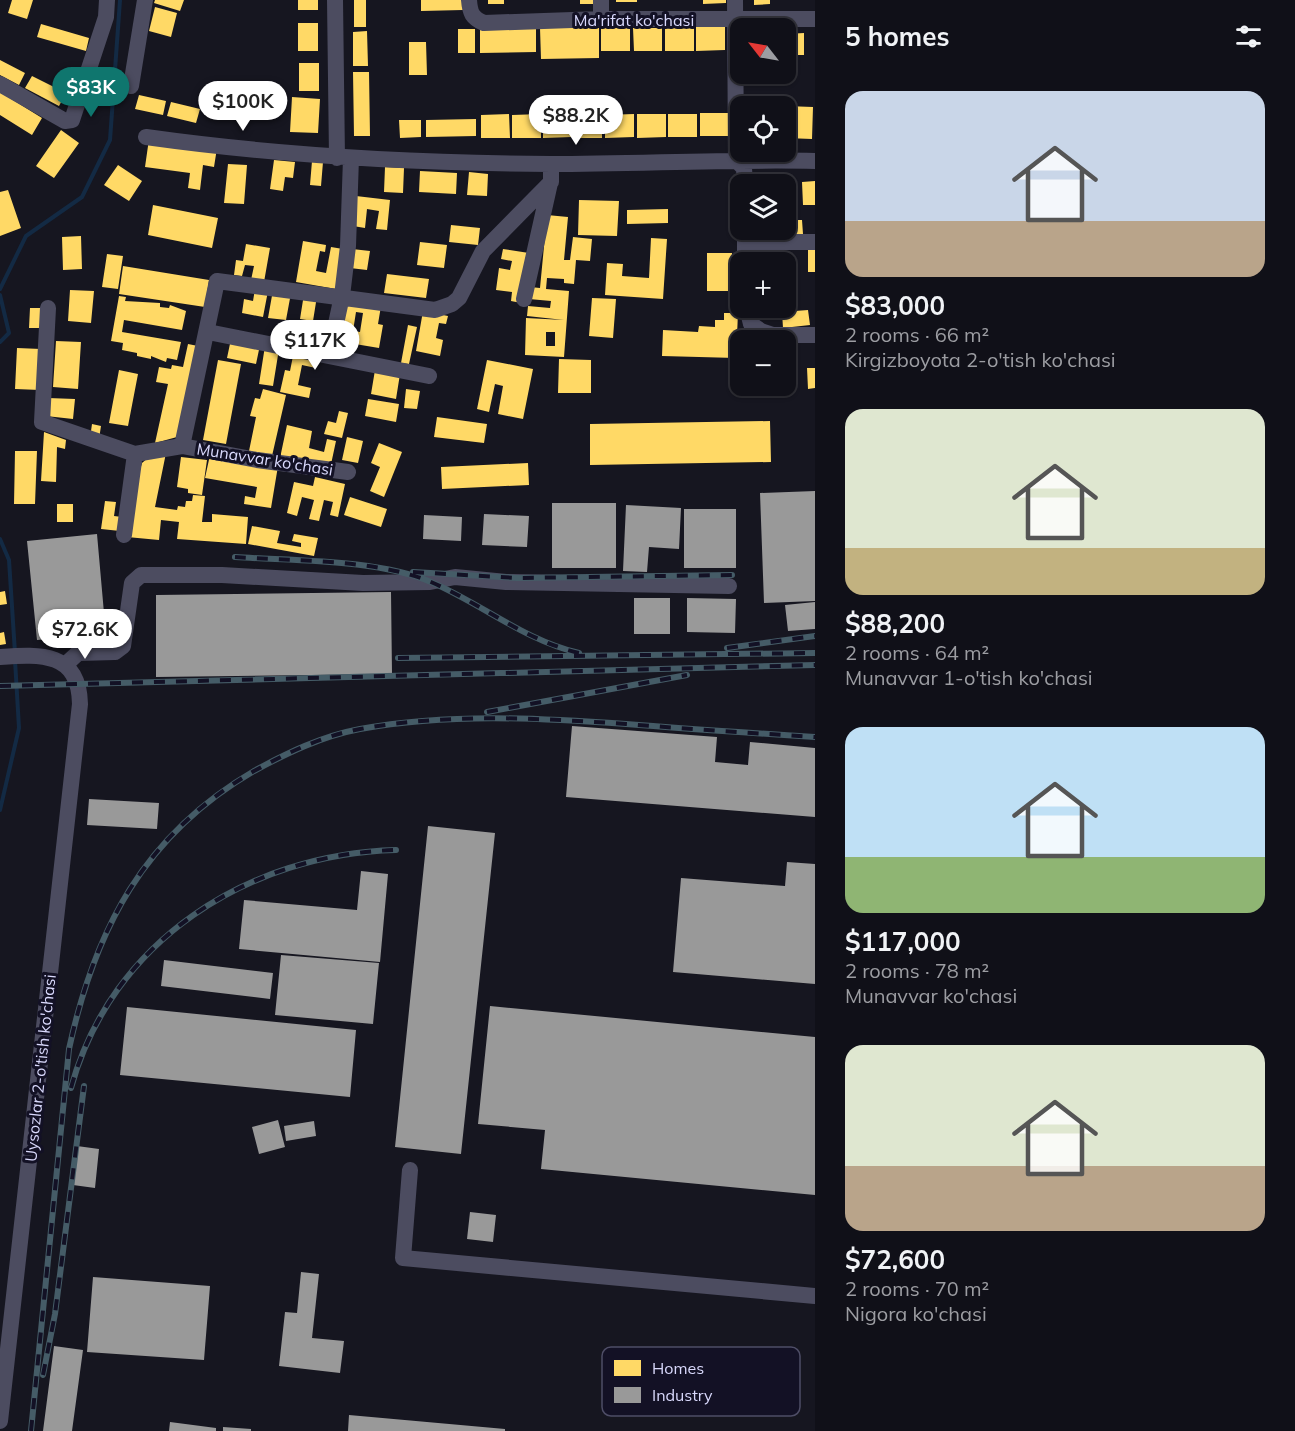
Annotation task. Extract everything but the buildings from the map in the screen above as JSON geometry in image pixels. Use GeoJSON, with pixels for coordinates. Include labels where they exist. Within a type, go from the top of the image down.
{"type":"FeatureCollection","features":[{"type":"Feature","properties":{"kind":"street"},"geometry":{"type":"LineString","coordinates":[[0,84],[64,121],[72,120],[105,21],[107,0]]}},
{"type":"Feature","properties":{"kind":"street"},"geometry":{"type":"LineString","coordinates":[[131,86],[145,0]]}},
{"type":"Feature","properties":{"kind":"street"},"geometry":{"type":"LineString","coordinates":[[329,356],[342,296],[348,246],[335,0]]}},
{"type":"Feature","properties":{"kind":"street","name":"Ma'rifat ko'chasi"},"geometry":{"type":"LineString","coordinates":[[469,0],[470,13],[484,23],[602,19],[730,20]]}},
{"type":"Feature","properties":{"kind":"street"},"geometry":{"type":"LineString","coordinates":[[601,0],[602,19]]}},
{"type":"Feature","properties":{"kind":"street"},"geometry":{"type":"LineString","coordinates":[[735,0],[736,18]]}},
{"type":"Feature","properties":{"kind":"street","name":"Ma'rifat ko'chasi"},"geometry":{"type":"LineString","coordinates":[[796,19],[815,19]]}},
{"type":"Feature","properties":{"kind":"street"},"geometry":{"type":"LineString","coordinates":[[147,137],[226,148],[344,158],[551,164],[730,160]]}},
{"type":"Feature","properties":{"kind":"street"},"geometry":{"type":"LineString","coordinates":[[796,161],[815,161]]}},
{"type":"Feature","properties":{"kind":"street"},"geometry":{"type":"LineString","coordinates":[[737,162],[744,168],[744,174]]}},
{"type":"Feature","properties":{"kind":"street"},"geometry":{"type":"LineString","coordinates":[[524,300],[550,182],[551,164]]}},
{"type":"Feature","properties":{"kind":"street","name":"Munavvar ko'chasi"},"geometry":{"type":"LineString","coordinates":[[182,446],[217,281],[435,310],[452,304],[463,291],[483,250],[550,182]]}},
{"type":"Feature","properties":{"kind":"street"},"geometry":{"type":"LineString","coordinates":[[792,240],[815,242]]}},
{"type":"Feature","properties":{"kind":"street","name":"Munavvar ko'chasi"},"geometry":{"type":"LineString","coordinates":[[48,308],[41,420],[135,454],[182,446],[257,460],[348,472]]}},
{"type":"Feature","properties":{"kind":"street"},"geometry":{"type":"LineString","coordinates":[[750,318],[751,324],[767,334],[815,335]]}},
{"type":"Feature","properties":{"kind":"street"},"geometry":{"type":"LineString","coordinates":[[208,332],[429,376]]}},
{"type":"Feature","properties":{"kind":"street"},"geometry":{"type":"LineString","coordinates":[[124,535],[135,454]]}},
{"type":"Feature","properties":{"kind":"street"},"geometry":{"type":"LineString","coordinates":[[0,657],[30,655],[52,659],[64,665],[78,653],[115,652],[123,646],[132,583],[141,575],[222,575],[363,583],[430,582],[455,577],[506,582],[729,586]]}},
{"type":"Feature","properties":{"kind":"street","name":"Uysozlar 2-o'tish ko'chasi"},"geometry":{"type":"LineString","coordinates":[[0,1421],[80,716],[79,684],[72,672],[64,665]]}},
{"type":"Feature","properties":{"kind":"street"},"geometry":{"type":"LineString","coordinates":[[410,1170],[403,1258],[815,1296]]}},
{"type":"Feature","properties":{"kind":"waterway"},"geometry":{"type":"LineString","coordinates":[[0,289],[26,236],[82,197],[110,140],[120,0]]}},
{"type":"Feature","properties":{"kind":"waterway"},"geometry":{"type":"LineString","coordinates":[[0,295],[9,333],[0,342]]}},
{"type":"Feature","properties":{"kind":"waterway"},"geometry":{"type":"LineString","coordinates":[[0,539],[9,560],[15,653]]}},
{"type":"Feature","properties":{"kind":"waterway"},"geometry":{"type":"LineString","coordinates":[[0,810],[19,728],[15,660]]}},
{"type":"Feature","properties":{"kind":"railway"},"geometry":{"type":"LineString","coordinates":[[235,557],[335,562],[409,574],[450,591],[540,640],[579,653]]}},
{"type":"Feature","properties":{"kind":"railway"},"geometry":{"type":"LineString","coordinates":[[413,572],[517,578],[732,575]]}},
{"type":"Feature","properties":{"kind":"railway"},"geometry":{"type":"LineString","coordinates":[[727,648],[815,636]]}},
{"type":"Feature","properties":{"kind":"railway"},"geometry":{"type":"LineString","coordinates":[[398,658],[815,653]]}},
{"type":"Feature","properties":{"kind":"railway"},"geometry":{"type":"LineString","coordinates":[[0,686],[815,665]]}},
{"type":"Feature","properties":{"kind":"railway"},"geometry":{"type":"LineString","coordinates":[[487,712],[687,675]]}},
{"type":"Feature","properties":{"kind":"railway"},"geometry":{"type":"LineString","coordinates":[[31,1431],[69,1049],[93,964],[110,925],[130,889],[154,855],[182,825],[216,796],[254,771],[292,752],[346,732],[393,724],[460,719],[526,719],[815,737]]}},
{"type":"Feature","properties":{"kind":"railway"},"geometry":{"type":"LineString","coordinates":[[71,1088],[90,1036],[118,989],[152,949],[193,915],[239,888],[288,868],[341,855],[396,850]]}},
{"type":"Feature","properties":{"kind":"railway"},"geometry":{"type":"LineString","coordinates":[[43,1375],[55,1314],[84,1086]]}}]}
